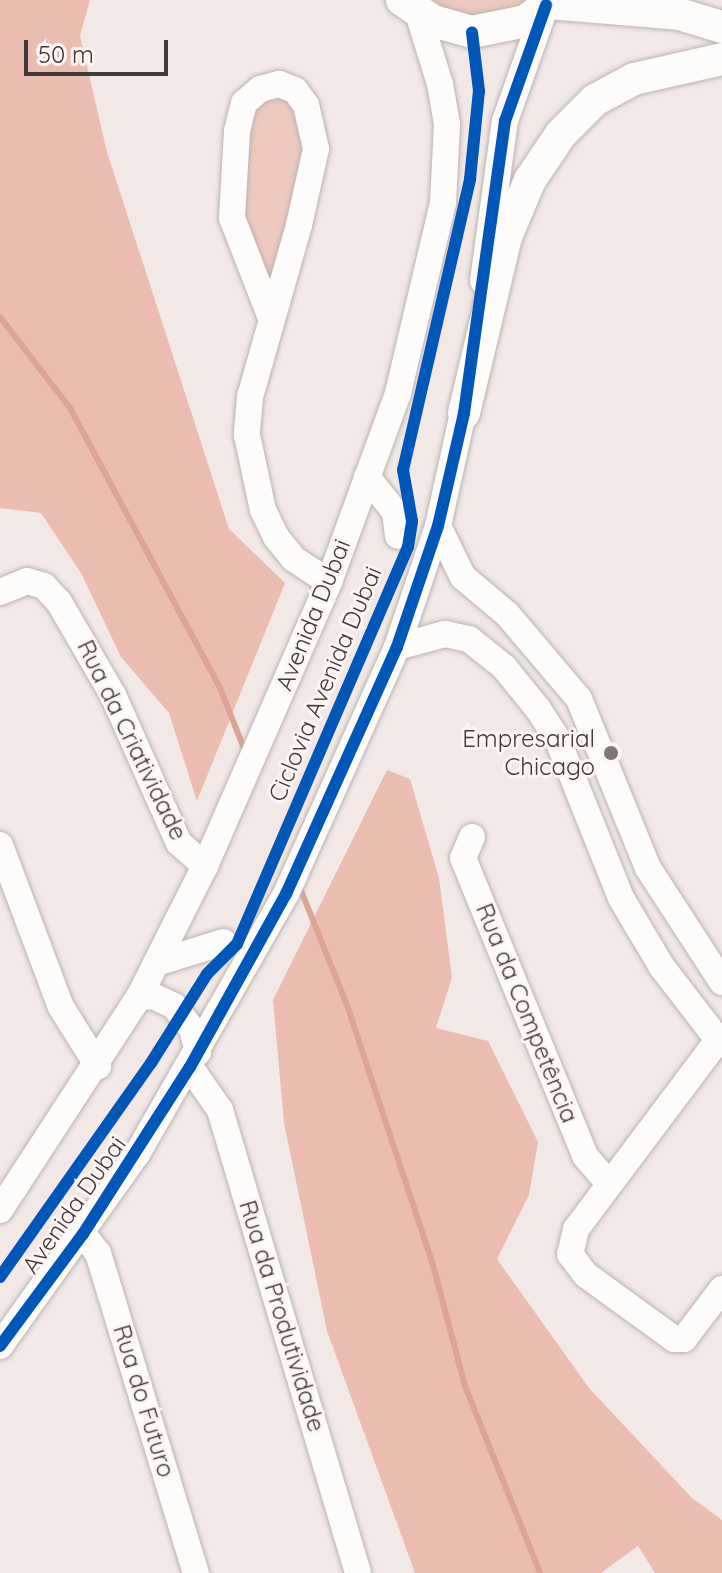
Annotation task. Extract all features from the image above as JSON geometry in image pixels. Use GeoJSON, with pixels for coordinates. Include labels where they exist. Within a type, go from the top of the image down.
{"type":"FeatureCollection","features":[{"type":"Feature","properties":{"kind":"main road"},"geometry":{"type":"LineString","coordinates":[[410,6],[472,32],[515,25],[549,3],[679,14],[722,27]]}},
{"type":"Feature","properties":{"kind":"main road"},"geometry":{"type":"LineString","coordinates":[[464,413],[506,237],[530,180],[561,134],[595,100],[634,79],[722,59]]}},
{"type":"Feature","properties":{"kind":"street","name":"Avenida Dubai"},"geometry":{"type":"LineString","coordinates":[[0,1346],[83,1234],[194,1060],[286,894],[397,647],[438,526],[464,413],[505,121],[549,3]]}},
{"type":"Feature","properties":{"kind":"street","name":"Avenida Dubai"},"geometry":{"type":"LineString","coordinates":[[0,1210],[98,1066],[139,997],[205,866],[329,582],[398,393],[443,203],[447,124],[440,84],[410,6]]}},
{"type":"Feature","properties":{"kind":"street"},"geometry":{"type":"LineString","coordinates":[[271,318],[232,218],[237,131],[244,103],[260,89],[279,84],[295,90],[306,105],[316,149],[247,418],[253,472],[276,537],[294,559],[329,582]]}},
{"type":"Feature","properties":{"kind":"street"},"geometry":{"type":"LineString","coordinates":[[367,477],[395,512],[398,536]]}},
{"type":"Feature","properties":{"kind":"street"},"geometry":{"type":"LineString","coordinates":[[438,526],[463,577],[507,614],[579,699],[648,868],[722,982]]}},
{"type":"Feature","properties":{"kind":"street","name":"Rua da Criatividade"},"geometry":{"type":"LineString","coordinates":[[0,592],[27,581],[44,586],[80,633],[179,843],[205,866]]}},
{"type":"Feature","properties":{"kind":"street"},"geometry":{"type":"LineString","coordinates":[[397,647],[445,634],[469,639],[504,667],[538,709],[563,751],[621,898],[662,967],[720,1042],[608,1182],[576,1229],[570,1254],[586,1275],[674,1339],[684,1339],[722,1289]]}},
{"type":"Feature","properties":{"kind":"street","name":"Rua da Competência"},"geometry":{"type":"LineString","coordinates":[[472,837],[463,858],[585,1156],[608,1182]]}},
{"type":"Feature","properties":{"kind":"street"},"geometry":{"type":"LineString","coordinates":[[0,845],[61,1007],[98,1066]]}},
{"type":"Feature","properties":{"kind":"street"},"geometry":{"type":"LineString","coordinates":[[156,963],[224,942]]}},
{"type":"Feature","properties":{"kind":"street","name":"Rua da Produtividade"},"geometry":{"type":"LineString","coordinates":[[139,997],[153,996],[174,1006],[192,1029],[194,1060],[220,1110],[358,1573]]}},
{"type":"Feature","properties":{"kind":"street","name":"Rua do Futuro"},"geometry":{"type":"LineString","coordinates":[[83,1234],[98,1253],[196,1573]]}},
{"type":"Feature","properties":{"kind":"shaded area"},"geometry":{"type":"Polygon","coordinates":[[[0,0],[90,0],[80,36],[107,152],[229,529],[285,583],[197,801],[169,713],[121,657],[81,573],[41,513],[0,508],[0,0]]]}},
{"type":"Feature","properties":{"kind":"shaded area"},"geometry":{"type":"Polygon","coordinates":[[[431,0],[533,0],[510,12],[483,17],[455,13],[431,0]]]}},
{"type":"Feature","properties":{"kind":"shaded area"},"geometry":{"type":"Polygon","coordinates":[[[264,93],[292,96],[309,133],[272,292],[242,229],[250,106],[264,93]]]}},
{"type":"Feature","properties":{"kind":"shaded area"},"geometry":{"type":"Polygon","coordinates":[[[387,770],[410,779],[439,878],[452,978],[436,1028],[488,1041],[538,1142],[529,1195],[497,1259],[589,1388],[692,1498],[722,1520],[722,1573],[655,1573],[638,1546],[601,1573],[415,1573],[327,1331],[284,1123],[273,1000],[387,770]]]}},
{"type":"Feature","properties":{"kind":"waterway"},"geometry":{"type":"LineString","coordinates":[[0,317],[70,408],[220,688],[245,751]]}},
{"type":"Feature","properties":{"kind":"waterway"},"geometry":{"type":"LineString","coordinates":[[300,888],[347,1005],[433,1265],[465,1386],[540,1573]]}},
{"type":"Feature","properties":{"kind":"cycle path"},"geometry":{"type":"LineString","coordinates":[[0,1346],[83,1234],[190,1067],[286,894],[397,647],[438,526],[464,413],[505,121],[546,5]]}},
{"type":"Feature","properties":{"kind":"cycle path","name":"Ciclovia Avenida Dubai"},"geometry":{"type":"LineString","coordinates":[[0,1277],[151,1063],[207,974],[237,944],[408,547],[412,521],[403,470],[470,179],[479,91],[472,32]]}},
{"type":"Feature","properties":{"kind":"place","name":"Empresarial Chicago"},"geometry":{"type":"Point","coordinates":[611,753]}}]}
